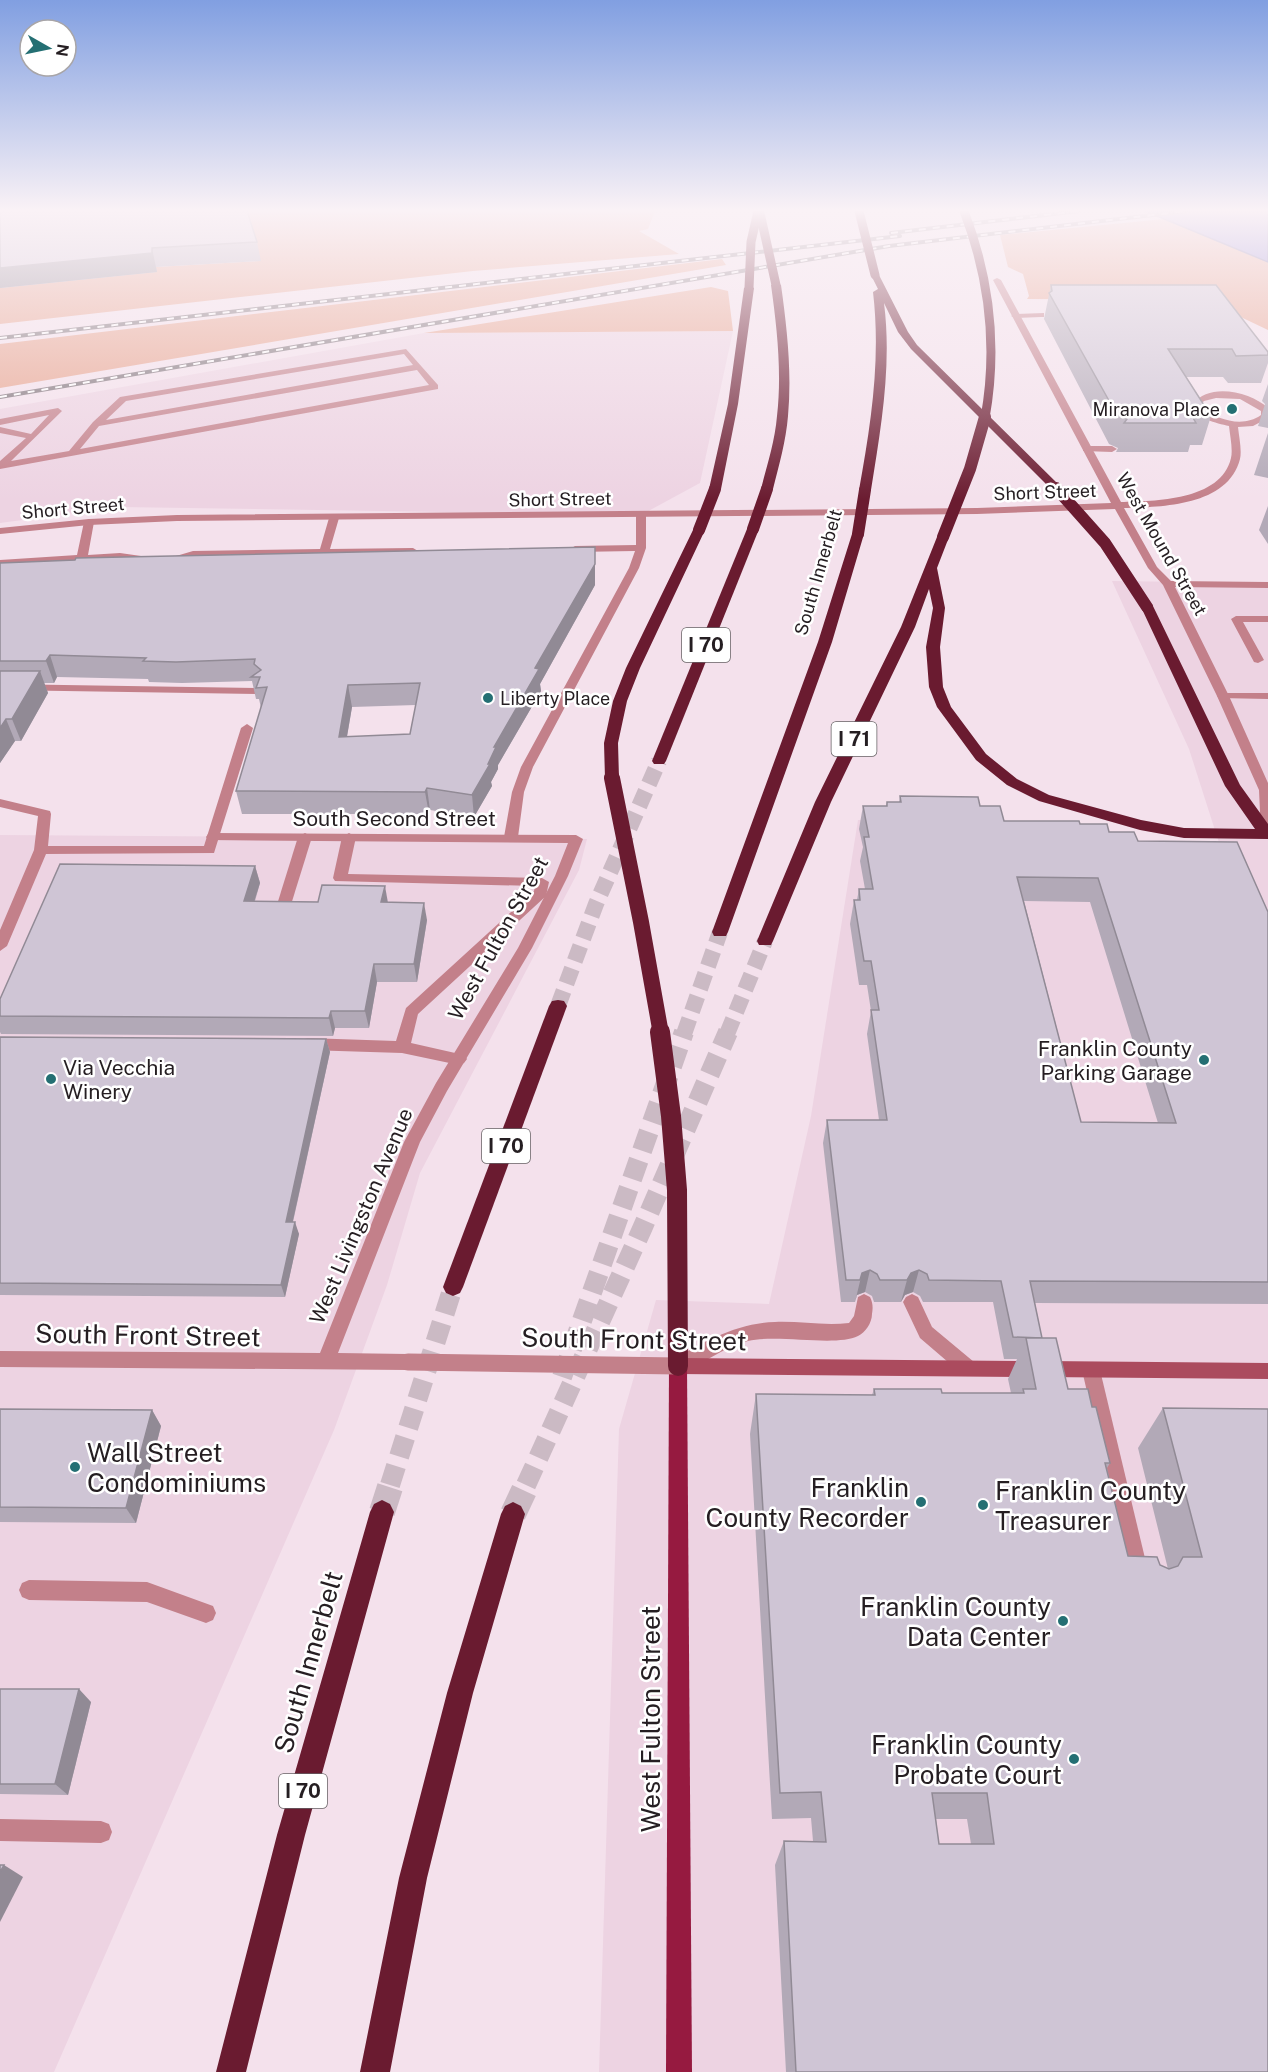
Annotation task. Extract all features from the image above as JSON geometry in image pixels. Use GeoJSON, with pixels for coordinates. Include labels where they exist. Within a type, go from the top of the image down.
{"type":"FeatureCollection","features":[{"type":"Feature","properties":{"kind":"highway"},"geometry":{"type":"LineString","coordinates":[[678,1366],[675,1155],[659,1020],[612,778],[611,743],[620,701],[633,668],[699,530],[716,489],[733,404],[746,308]]}},
{"type":"Feature","properties":{"kind":"highway","name":"I 70"},"geometry":{"type":"LineString","coordinates":[[659,761],[767,489],[780,436],[785,388],[784,342],[779,308]]}},
{"type":"Feature","properties":{"kind":"highway","name":"South Innerbelt"},"geometry":{"type":"LineString","coordinates":[[720,932],[825,642],[858,534],[876,423],[882,345],[881,308]]}},
{"type":"Feature","properties":{"kind":"highway"},"geometry":{"type":"LineString","coordinates":[[891,308],[903,332],[914,347],[1056,488],[1105,543],[1147,607],[1233,786],[1268,834]]}},
{"type":"Feature","properties":{"kind":"highway","name":"I 71"},"geometry":{"type":"LineString","coordinates":[[765,941],[823,802],[881,684],[932,569],[977,447],[993,371],[990,308]]}},
{"type":"Feature","properties":{"kind":"highway"},"geometry":{"type":"LineString","coordinates":[[932,569],[939,608],[933,647],[936,687],[944,708],[981,757],[1012,782],[1044,798],[1140,825],[1184,833],[1268,834]]}},
{"type":"Feature","properties":{"kind":"highway","name":"I 70"},"geometry":{"type":"LineString","coordinates":[[453,1287],[558,1006]]}},
{"type":"Feature","properties":{"kind":"highway","name":"South Innerbelt"},"geometry":{"type":"LineString","coordinates":[[231,2072],[291,1835],[382,1512]]}},
{"type":"Feature","properties":{"kind":"highway"},"geometry":{"type":"LineString","coordinates":[[375,2072],[413,1878],[460,1693],[513,1514]]}},
{"type":"Feature","properties":{"kind":"main road","name":"West Fulton Street"},"geometry":{"type":"LineString","coordinates":[[678,1366],[679,2072]]}},
{"type":"Feature","properties":{"kind":"street","name":"West Mound Street"},"geometry":{"type":"LineString","coordinates":[[1011,308],[1086,449],[1154,568],[1168,584],[1223,696],[1264,790],[1268,834]]}},
{"type":"Feature","properties":{"kind":"street"},"geometry":{"type":"LineString","coordinates":[[1015,316],[1041,315]]}},
{"type":"Feature","properties":{"kind":"street"},"geometry":{"type":"LineString","coordinates":[[0,466],[72,453],[435,387],[406,351],[123,399],[96,424],[72,453]]}},
{"type":"Feature","properties":{"kind":"street"},"geometry":{"type":"LineString","coordinates":[[96,424],[418,367]]}},
{"type":"Feature","properties":{"kind":"street"},"geometry":{"type":"LineString","coordinates":[[1210,396],[1236,396],[1254,402],[1265,410],[1265,416],[1260,420],[1233,423],[1205,415],[1198,409],[1198,401],[1210,396]]}},
{"type":"Feature","properties":{"kind":"street"},"geometry":{"type":"LineString","coordinates":[[0,422],[58,411],[0,466]]}},
{"type":"Feature","properties":{"kind":"street"},"geometry":{"type":"LineString","coordinates":[[1120,506],[1156,504],[1190,498],[1221,482],[1231,470],[1236,457],[1233,423]]}},
{"type":"Feature","properties":{"kind":"street"},"geometry":{"type":"LineString","coordinates":[[0,430],[33,437]]}},
{"type":"Feature","properties":{"kind":"street"},"geometry":{"type":"LineString","coordinates":[[1086,449],[1112,449]]}},
{"type":"Feature","properties":{"kind":"street","name":"Short Street"},"geometry":{"type":"LineString","coordinates":[[0,531],[89,522],[168,518],[977,511],[1120,506]]}},
{"type":"Feature","properties":{"kind":"street"},"geometry":{"type":"LineString","coordinates":[[512,837],[518,792],[527,767],[634,568],[641,548],[641,515]]}},
{"type":"Feature","properties":{"kind":"street"},"geometry":{"type":"LineString","coordinates":[[324,552],[334,518]]}},
{"type":"Feature","properties":{"kind":"street"},"geometry":{"type":"LineString","coordinates":[[82,558],[89,522]]}},
{"type":"Feature","properties":{"kind":"street"},"geometry":{"type":"LineString","coordinates":[[559,549],[641,548]]}},
{"type":"Feature","properties":{"kind":"street"},"geometry":{"type":"LineString","coordinates":[[162,559],[193,554],[430,551]]}},
{"type":"Feature","properties":{"kind":"street"},"geometry":{"type":"LineString","coordinates":[[0,563],[120,556],[151,559]]}},
{"type":"Feature","properties":{"kind":"street"},"geometry":{"type":"LineString","coordinates":[[1168,584],[1266,587]]}},
{"type":"Feature","properties":{"kind":"street"},"geometry":{"type":"LineString","coordinates":[[1258,660],[1236,619],[1268,619]]}},
{"type":"Feature","properties":{"kind":"street"},"geometry":{"type":"LineString","coordinates":[[0,687],[258,691]]}},
{"type":"Feature","properties":{"kind":"street"},"geometry":{"type":"LineString","coordinates":[[1223,696],[1268,696]]}},
{"type":"Feature","properties":{"kind":"street"},"geometry":{"type":"LineString","coordinates":[[41,850],[209,850],[247,728]]}},
{"type":"Feature","properties":{"kind":"street"},"geometry":{"type":"LineString","coordinates":[[0,803],[45,814],[41,850],[0,946]]}},
{"type":"Feature","properties":{"kind":"street","name":"South Second Street"},"geometry":{"type":"LineString","coordinates":[[213,837],[576,839]]}},
{"type":"Feature","properties":{"kind":"street"},"geometry":{"type":"LineString","coordinates":[[282,912],[304,837]]}},
{"type":"Feature","properties":{"kind":"street"},"geometry":{"type":"LineString","coordinates":[[349,837],[340,878],[542,882],[541,893],[411,1012],[402,1047]]}},
{"type":"Feature","properties":{"kind":"street","name":"West Fulton Street"},"geometry":{"type":"LineString","coordinates":[[459,1059],[524,950],[564,872],[576,839]]}},
{"type":"Feature","properties":{"kind":"street"},"geometry":{"type":"LineString","coordinates":[[294,1044],[402,1047],[459,1059]]}},
{"type":"Feature","properties":{"kind":"street","name":"West Livingston Avenue"},"geometry":{"type":"LineString","coordinates":[[326,1362],[360,1269],[408,1150],[459,1059]]}},
{"type":"Feature","properties":{"kind":"street"},"geometry":{"type":"LineString","coordinates":[[678,1366],[723,1340],[771,1329],[840,1332],[854,1330],[863,1319],[864,1302]]}},
{"type":"Feature","properties":{"kind":"street"},"geometry":{"type":"LineString","coordinates":[[912,1302],[916,1320],[931,1340],[968,1368]]}},
{"type":"Feature","properties":{"kind":"street","name":"South Front Street"},"geometry":{"type":"LineString","coordinates":[[0,1359],[1268,1371]]}},
{"type":"Feature","properties":{"kind":"street"},"geometry":{"type":"LineString","coordinates":[[1091,1370],[1143,1592]]}},
{"type":"Feature","properties":{"kind":"street"},"geometry":{"type":"LineString","coordinates":[[29,1590],[147,1592],[206,1613]]}},
{"type":"Feature","properties":{"kind":"street"},"geometry":{"type":"LineString","coordinates":[[0,1830],[101,1832]]}},
{"type":"Feature","properties":{"kind":"shaded area"},"geometry":{"type":"Polygon","coordinates":[[[0,308],[146,308],[0,324],[0,308]]]}},
{"type":"Feature","properties":{"kind":"shaded area"},"geometry":{"type":"Polygon","coordinates":[[[308,308],[474,308],[0,388],[0,344],[308,308]]]}},
{"type":"Feature","properties":{"kind":"shaded area"},"geometry":{"type":"Polygon","coordinates":[[[582,308],[730,308],[733,331],[424,333],[582,308]]]}},
{"type":"Feature","properties":{"kind":"shaded area"},"geometry":{"type":"Polygon","coordinates":[[[1221,308],[1268,308],[1268,330],[1221,308]]]}},
{"type":"Feature","properties":{"kind":"shaded area"},"geometry":{"type":"Polygon","coordinates":[[[733,331],[700,483],[641,515],[119,507],[0,523],[0,409],[424,333],[733,331]]]}},
{"type":"Feature","properties":{"kind":"shaded area"},"geometry":{"type":"Polygon","coordinates":[[[1112,581],[1268,583],[1268,2072],[599,2072],[619,1429],[656,1300],[769,1304],[811,1116],[858,820],[972,820],[975,830],[1221,849],[1189,749],[1112,581]]]}},
{"type":"Feature","properties":{"kind":"shaded area"},"geometry":{"type":"Polygon","coordinates":[[[0,835],[587,839],[579,870],[420,1173],[387,1285],[334,1430],[54,2072],[0,2072],[0,835]]]}},
{"type":"Feature","properties":{"kind":"building"},"geometry":{"type":"Polygon","coordinates":[[[1057,308],[1234,308],[1268,352],[1268,355],[1236,356],[1232,349],[1168,349],[1211,416],[1192,416],[1196,423],[1124,423],[1127,419],[1117,415],[1057,308]]]}},
{"type":"Feature","properties":{"kind":"building"},"geometry":{"type":"Polygon","coordinates":[[[595,547],[595,564],[535,668],[539,669],[494,747],[496,747],[488,764],[490,764],[472,795],[427,788],[425,792],[236,791],[267,687],[256,688],[260,677],[251,677],[261,670],[254,664],[255,659],[176,662],[143,661],[146,658],[50,655],[46,661],[0,661],[0,563],[75,560],[76,558],[595,547]],[[420,683],[348,685],[339,737],[410,734],[420,683]]]}},
{"type":"Feature","properties":{"kind":"building"},"geometry":{"type":"Polygon","coordinates":[[[0,671],[40,671],[12,719],[6,719],[0,728],[0,671]]]}},
{"type":"Feature","properties":{"kind":"building"},"geometry":{"type":"Polygon","coordinates":[[[900,796],[978,797],[980,806],[1000,806],[1004,821],[1079,821],[1080,824],[1107,824],[1109,832],[1134,832],[1138,841],[1237,842],[1268,912],[1268,1282],[1030,1281],[1042,1338],[1013,1337],[1001,1281],[929,1280],[927,1274],[919,1270],[911,1273],[907,1280],[880,1280],[877,1274],[870,1270],[862,1273],[860,1280],[846,1280],[827,1120],[887,1120],[871,1010],[879,1010],[871,961],[864,961],[854,900],[860,900],[859,889],[873,889],[864,837],[869,837],[863,806],[887,806],[887,802],[901,802],[900,796]],[[1017,877],[1081,1122],[1176,1123],[1098,878],[1017,877]]]}},
{"type":"Feature","properties":{"kind":"building"},"geometry":{"type":"Polygon","coordinates":[[[60,864],[255,866],[244,901],[318,902],[322,885],[385,886],[381,902],[424,903],[414,964],[374,964],[365,1011],[331,1011],[329,1018],[0,1016],[0,999],[60,864]]]}},
{"type":"Feature","properties":{"kind":"building"},"geometry":{"type":"Polygon","coordinates":[[[0,1037],[326,1039],[286,1222],[295,1222],[281,1285],[0,1283],[0,1037]]]}},
{"type":"Feature","properties":{"kind":"building"},"geometry":{"type":"Polygon","coordinates":[[[1026,1338],[1056,1338],[1068,1389],[1088,1389],[1092,1407],[1096,1407],[1110,1463],[1105,1463],[1128,1556],[1157,1557],[1160,1565],[1169,1569],[1178,1566],[1183,1557],[1202,1557],[1163,1408],[1268,1409],[1268,2072],[796,2072],[784,1841],[826,1842],[821,1792],[780,1793],[756,1394],[875,1395],[874,1389],[941,1389],[942,1393],[1024,1393],[1023,1389],[1036,1389],[1026,1338]],[[932,1793],[939,1844],[994,1844],[987,1793],[932,1793]]]}},
{"type":"Feature","properties":{"kind":"building","name":"Wall Street Condominiums"},"geometry":{"type":"Polygon","coordinates":[[[0,1409],[152,1410],[126,1508],[0,1507],[0,1409]]]}},
{"type":"Feature","properties":{"kind":"building"},"geometry":{"type":"Polygon","coordinates":[[[0,1689],[79,1689],[55,1784],[0,1784],[0,1689]]]}},
{"type":"Feature","properties":{"kind":"tunnel"},"geometry":{"type":"LineString","coordinates":[[558,1006],[596,904],[659,761]]}},
{"type":"Feature","properties":{"kind":"tunnel"},"geometry":{"type":"LineString","coordinates":[[684,1034],[720,932]]}},
{"type":"Feature","properties":{"kind":"tunnel"},"geometry":{"type":"LineString","coordinates":[[727,1034],[765,941]]}},
{"type":"Feature","properties":{"kind":"tunnel"},"geometry":{"type":"LineString","coordinates":[[562,1377],[684,1032]]}},
{"type":"Feature","properties":{"kind":"tunnel"},"geometry":{"type":"LineString","coordinates":[[526,1485],[728,1032]]}},
{"type":"Feature","properties":{"kind":"tunnel"},"geometry":{"type":"LineString","coordinates":[[390,1485],[453,1287]]}},
{"type":"Feature","properties":{"kind":"tunnel"},"geometry":{"type":"LineString","coordinates":[[382,1512],[391,1484]]}},
{"type":"Feature","properties":{"kind":"tunnel"},"geometry":{"type":"LineString","coordinates":[[513,1514],[527,1484]]}},
{"type":"Feature","properties":{"kind":"railway"},"geometry":{"type":"LineString","coordinates":[[0,338],[267,308]]}},
{"type":"Feature","properties":{"kind":"railway"},"geometry":{"type":"LineString","coordinates":[[0,397],[526,308]]}},
{"type":"Feature","properties":{"kind":"place","name":"Miranova Place"},"geometry":{"type":"Point","coordinates":[1232,409]}},
{"type":"Feature","properties":{"kind":"place","name":"Liberty Place"},"geometry":{"type":"Point","coordinates":[488,698]}},
{"type":"Feature","properties":{"kind":"place","name":"Franklin County Parking Garage"},"geometry":{"type":"Point","coordinates":[1204,1060]}},
{"type":"Feature","properties":{"kind":"place","name":"Via Vecchia Winery"},"geometry":{"type":"Point","coordinates":[51,1079]}},
{"type":"Feature","properties":{"kind":"place","name":"Wall Street Condominiums"},"geometry":{"type":"Point","coordinates":[75,1467]}},
{"type":"Feature","properties":{"kind":"place","name":"Franklin County Recorder"},"geometry":{"type":"Point","coordinates":[921,1502]}},
{"type":"Feature","properties":{"kind":"place","name":"Franklin County Treasurer"},"geometry":{"type":"Point","coordinates":[983,1505]}},
{"type":"Feature","properties":{"kind":"place","name":"Franklin County Data Center"},"geometry":{"type":"Point","coordinates":[1063,1621]}},
{"type":"Feature","properties":{"kind":"place","name":"Franklin County Probate Court"},"geometry":{"type":"Point","coordinates":[1074,1759]}}]}
